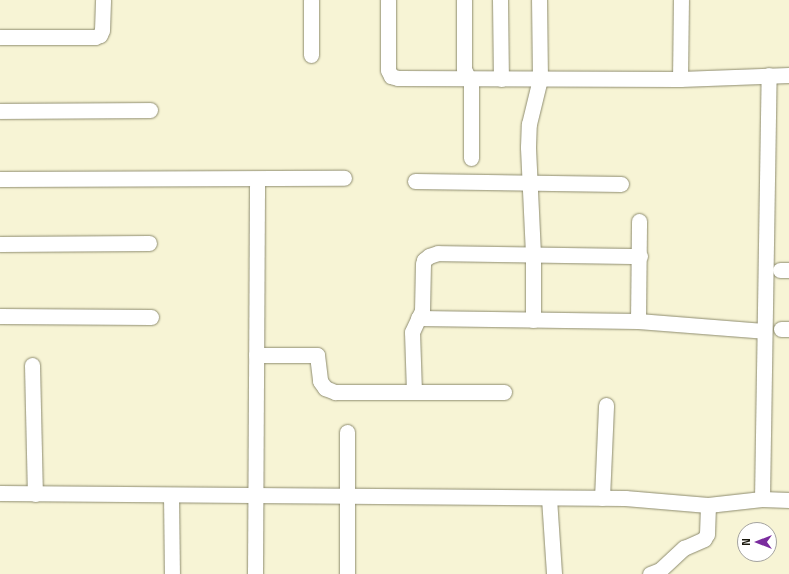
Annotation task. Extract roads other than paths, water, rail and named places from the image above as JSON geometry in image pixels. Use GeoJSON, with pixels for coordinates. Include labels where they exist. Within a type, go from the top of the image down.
{"type":"FeatureCollection","features":[{"type":"Feature","properties":{"kind":"street"},"geometry":{"type":"LineString","coordinates":[[0,37],[95,37],[100,35],[102,30],[103,0]]}},
{"type":"Feature","properties":{"kind":"street"},"geometry":{"type":"LineString","coordinates":[[311,0],[311,55]]}},
{"type":"Feature","properties":{"kind":"street"},"geometry":{"type":"LineString","coordinates":[[388,0],[388,70],[391,76],[398,78],[680,79],[789,75]]}},
{"type":"Feature","properties":{"kind":"street"},"geometry":{"type":"LineString","coordinates":[[464,0],[464,69],[471,84],[471,158]]}},
{"type":"Feature","properties":{"kind":"street"},"geometry":{"type":"LineString","coordinates":[[500,0],[501,79]]}},
{"type":"Feature","properties":{"kind":"street"},"geometry":{"type":"LineString","coordinates":[[533,320],[533,254],[529,182],[529,124],[540,79],[539,0]]}},
{"type":"Feature","properties":{"kind":"street"},"geometry":{"type":"LineString","coordinates":[[680,79],[681,0]]}},
{"type":"Feature","properties":{"kind":"street"},"geometry":{"type":"LineString","coordinates":[[762,499],[765,405],[764,331],[770,75]]}},
{"type":"Feature","properties":{"kind":"street"},"geometry":{"type":"LineString","coordinates":[[0,111],[150,110]]}},
{"type":"Feature","properties":{"kind":"street"},"geometry":{"type":"LineString","coordinates":[[0,179],[344,178]]}},
{"type":"Feature","properties":{"kind":"street"},"geometry":{"type":"LineString","coordinates":[[255,574],[258,179]]}},
{"type":"Feature","properties":{"kind":"street"},"geometry":{"type":"LineString","coordinates":[[415,181],[620,184]]}},
{"type":"Feature","properties":{"kind":"street"},"geometry":{"type":"LineString","coordinates":[[638,321],[640,256],[639,221]]}},
{"type":"Feature","properties":{"kind":"street"},"geometry":{"type":"LineString","coordinates":[[0,244],[149,243]]}},
{"type":"Feature","properties":{"kind":"street"},"geometry":{"type":"LineString","coordinates":[[414,392],[412,332],[422,311],[424,260],[429,256],[438,253],[640,256]]}},
{"type":"Feature","properties":{"kind":"street"},"geometry":{"type":"LineString","coordinates":[[0,316],[151,317]]}},
{"type":"Feature","properties":{"kind":"street"},"geometry":{"type":"LineString","coordinates":[[418,318],[638,321],[764,331]]}},
{"type":"Feature","properties":{"kind":"street"},"geometry":{"type":"LineString","coordinates":[[256,355],[317,355],[320,381],[325,388],[334,392],[504,392]]}},
{"type":"Feature","properties":{"kind":"street"},"geometry":{"type":"LineString","coordinates":[[32,365],[35,494]]}},
{"type":"Feature","properties":{"kind":"street"},"geometry":{"type":"LineString","coordinates":[[602,498],[606,405]]}},
{"type":"Feature","properties":{"kind":"street"},"geometry":{"type":"LineString","coordinates":[[347,432],[347,574]]}},
{"type":"Feature","properties":{"kind":"street"},"geometry":{"type":"LineString","coordinates":[[0,493],[602,498],[708,504],[762,499],[789,500]]}},
{"type":"Feature","properties":{"kind":"street"},"geometry":{"type":"LineString","coordinates":[[171,495],[172,574]]}},
{"type":"Feature","properties":{"kind":"street"},"geometry":{"type":"LineString","coordinates":[[549,498],[554,574]]}},
{"type":"Feature","properties":{"kind":"street"},"geometry":{"type":"LineString","coordinates":[[650,574],[660,570],[684,548],[704,539],[707,534],[708,504]]}}]}
